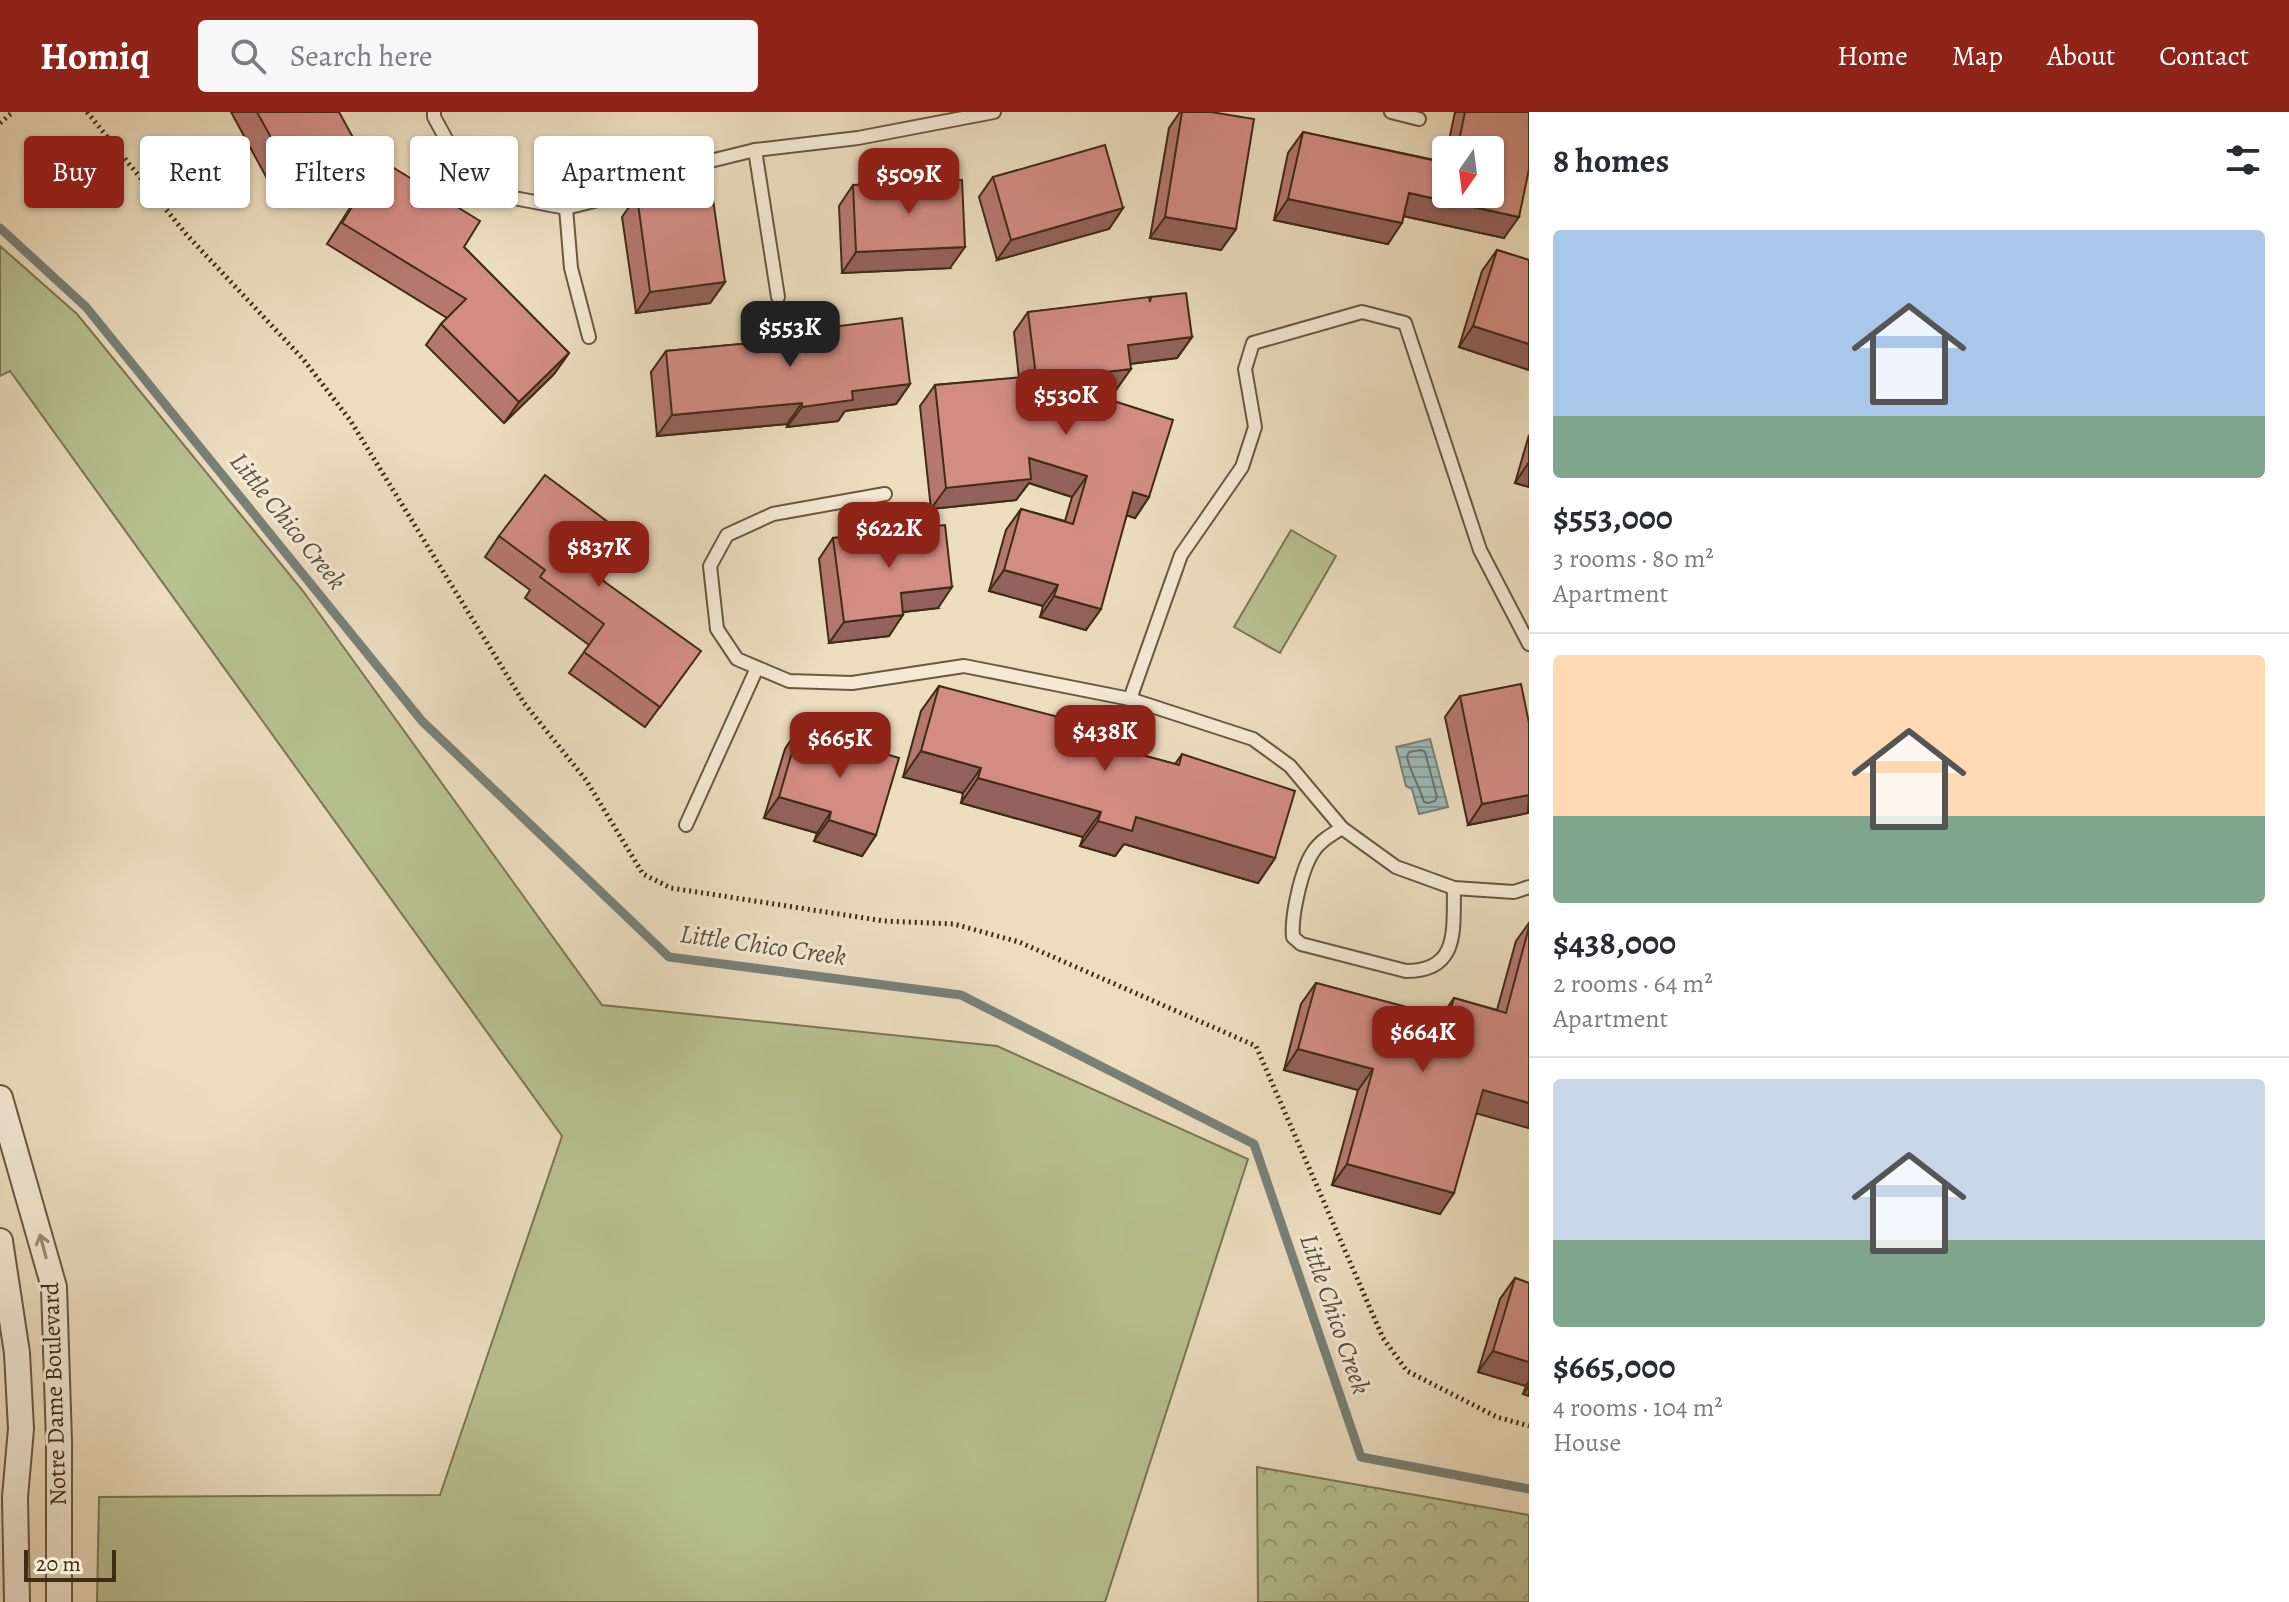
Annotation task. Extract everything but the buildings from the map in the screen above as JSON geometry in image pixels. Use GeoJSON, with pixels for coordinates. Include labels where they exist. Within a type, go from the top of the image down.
{"type":"FeatureCollection","features":[{"type":"Feature","properties":{"kind":"street","name":"Notre Dame Boulevard"},"geometry":{"type":"LineString","coordinates":[[0,1098],[54,1287],[59,1442],[59,1602]]}},
{"type":"Feature","properties":{"kind":"street","name":"Notre Dame Boulevard"},"geometry":{"type":"LineString","coordinates":[[0,1241],[18,1368],[21,1429],[15,1497],[17,1602]]}},
{"type":"Feature","properties":{"kind":"lane"},"geometry":{"type":"LineString","coordinates":[[434,112],[457,159],[498,195],[534,202]]}},
{"type":"Feature","properties":{"kind":"lane"},"geometry":{"type":"LineString","coordinates":[[714,160],[755,150],[858,138],[994,112]]}},
{"type":"Feature","properties":{"kind":"lane"},"geometry":{"type":"LineString","coordinates":[[1391,112],[1419,119]]}},
{"type":"Feature","properties":{"kind":"lane"},"geometry":{"type":"LineString","coordinates":[[755,150],[778,297]]}},
{"type":"Feature","properties":{"kind":"lane"},"geometry":{"type":"LineString","coordinates":[[566,208],[571,268],[589,337]]}},
{"type":"Feature","properties":{"kind":"lane"},"geometry":{"type":"LineString","coordinates":[[1130,699],[1181,555],[1242,467],[1255,427],[1245,369],[1253,343],[1362,312],[1405,323],[1480,550],[1529,644]]}},
{"type":"Feature","properties":{"kind":"lane"},"geometry":{"type":"LineString","coordinates":[[885,494],[773,514],[727,535],[710,566],[717,629],[737,659],[789,681],[852,683],[964,666],[1130,699],[1253,739],[1290,766],[1342,828],[1396,867],[1454,888],[1514,892],[1529,887]]}},
{"type":"Feature","properties":{"kind":"lane"},"geometry":{"type":"LineString","coordinates":[[686,825],[757,668]]}},
{"type":"Feature","properties":{"kind":"lane"},"geometry":{"type":"LineString","coordinates":[[1342,828],[1322,840],[1306,868],[1292,923],[1293,937],[1301,944],[1406,971],[1434,967],[1448,954],[1454,888]]}},
{"type":"Feature","properties":{"kind":"path"},"geometry":{"type":"LineString","coordinates":[[0,123],[13,112]]}},
{"type":"Feature","properties":{"kind":"path"},"geometry":{"type":"LineString","coordinates":[[87,112],[186,234],[303,359],[350,420],[524,703],[586,780],[643,874],[671,888],[884,921],[954,924],[1019,942],[1256,1046],[1383,1338],[1407,1371],[1497,1417],[1529,1426]]}},
{"type":"Feature","properties":{"kind":"green space"},"geometry":{"type":"Polygon","coordinates":[[[0,246],[77,314],[303,591],[602,1005],[997,1046],[1248,1159],[1105,1602],[97,1602],[99,1497],[440,1495],[562,1136],[10,371],[0,376],[0,246]]]}},
{"type":"Feature","properties":{"kind":"green space"},"geometry":{"type":"Polygon","coordinates":[[[1291,530],[1336,556],[1280,653],[1234,627],[1291,530]]]}},
{"type":"Feature","properties":{"kind":"green space"},"geometry":{"type":"Polygon","coordinates":[[[1257,1467],[1529,1515],[1529,1602],[1258,1602],[1257,1467]]]}},
{"type":"Feature","properties":{"kind":"water"},"geometry":{"type":"Polygon","coordinates":[[[1430,739],[1448,807],[1419,814],[1412,789],[1406,786],[1396,747],[1430,739]]]}},
{"type":"Feature","properties":{"kind":"waterway","name":"Little Chico Creek"},"geometry":{"type":"LineString","coordinates":[[0,228],[86,307],[422,721],[669,957],[961,995],[1254,1144],[1361,1457],[1529,1489]]}}]}
